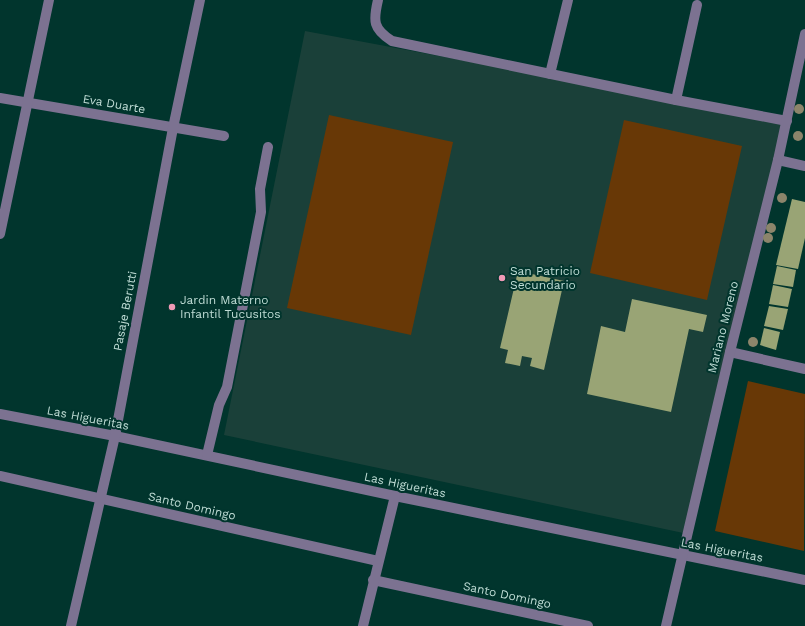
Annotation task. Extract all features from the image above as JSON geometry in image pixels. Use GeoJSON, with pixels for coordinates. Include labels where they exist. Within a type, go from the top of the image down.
{"type":"FeatureCollection","features":[{"type":"Feature","properties":{"kind":"street"},"geometry":{"type":"LineString","coordinates":[[0,234],[48,0]]}},
{"type":"Feature","properties":{"kind":"street","name":"Pasaje Berutti"},"geometry":{"type":"LineString","coordinates":[[72,626],[115,436],[173,128],[200,0]]}},
{"type":"Feature","properties":{"kind":"street"},"geometry":{"type":"LineString","coordinates":[[378,0],[375,15],[377,26],[383,35],[392,41],[787,122]]}},
{"type":"Feature","properties":{"kind":"street"},"geometry":{"type":"LineString","coordinates":[[550,74],[568,0]]}},
{"type":"Feature","properties":{"kind":"street"},"geometry":{"type":"LineString","coordinates":[[676,100],[697,5]]}},
{"type":"Feature","properties":{"kind":"street","name":"Mariano Moreno"},"geometry":{"type":"LineString","coordinates":[[666,626],[684,555],[730,352],[787,122],[805,34]]}},
{"type":"Feature","properties":{"kind":"street","name":"Eva Duarte"},"geometry":{"type":"LineString","coordinates":[[0,98],[224,136]]}},
{"type":"Feature","properties":{"kind":"street"},"geometry":{"type":"LineString","coordinates":[[207,455],[219,405],[227,387],[261,212],[260,189],[268,147]]}},
{"type":"Feature","properties":{"kind":"street"},"geometry":{"type":"LineString","coordinates":[[778,160],[805,166]]}},
{"type":"Feature","properties":{"kind":"street"},"geometry":{"type":"LineString","coordinates":[[730,352],[805,369]]}},
{"type":"Feature","properties":{"kind":"street","name":"Las Higueritas"},"geometry":{"type":"LineString","coordinates":[[0,414],[115,436],[395,496],[805,580]]}},
{"type":"Feature","properties":{"kind":"street","name":"Santo Domingo"},"geometry":{"type":"LineString","coordinates":[[0,476],[378,561]]}},
{"type":"Feature","properties":{"kind":"street"},"geometry":{"type":"LineString","coordinates":[[362,626],[395,496]]}},
{"type":"Feature","properties":{"kind":"street","name":"Santo Domingo"},"geometry":{"type":"LineString","coordinates":[[373,580],[588,626]]}},
{"type":"Feature","properties":{"kind":"shaded area","name":"San Patricio Secundario"},"geometry":{"type":"Polygon","coordinates":[[[305,31],[787,121],[688,534],[224,435],[305,31]]]}},
{"type":"Feature","properties":{"kind":"shaded area"},"geometry":{"type":"Polygon","coordinates":[[[329,115],[453,142],[411,335],[287,308],[329,115]]]}},
{"type":"Feature","properties":{"kind":"shaded area"},"geometry":{"type":"Polygon","coordinates":[[[624,120],[742,146],[707,300],[590,273],[624,120]]]}},
{"type":"Feature","properties":{"kind":"shaded area"},"geometry":{"type":"Polygon","coordinates":[[[748,381],[805,394],[804,551],[715,531],[748,381]]]}},
{"type":"Feature","properties":{"kind":"building"},"geometry":{"type":"Polygon","coordinates":[[[792,199],[805,202],[805,238],[798,269],[776,265],[792,199]]]}},
{"type":"Feature","properties":{"kind":"building"},"geometry":{"type":"Polygon","coordinates":[[[777,266],[796,270],[793,287],[773,284],[777,266]]]}},
{"type":"Feature","properties":{"kind":"building"},"geometry":{"type":"Polygon","coordinates":[[[518,271],[564,281],[544,370],[530,366],[532,358],[522,356],[520,366],[505,363],[508,350],[500,348],[518,271]]]}},
{"type":"Feature","properties":{"kind":"building"},"geometry":{"type":"Polygon","coordinates":[[[773,285],[792,289],[788,307],[769,304],[773,285]]]}},
{"type":"Feature","properties":{"kind":"building"},"geometry":{"type":"Polygon","coordinates":[[[632,299],[707,315],[703,332],[689,329],[671,412],[587,394],[601,326],[625,332],[632,299]]]}},
{"type":"Feature","properties":{"kind":"building"},"geometry":{"type":"Polygon","coordinates":[[[769,306],[788,309],[783,330],[764,326],[769,306]]]}},
{"type":"Feature","properties":{"kind":"building"},"geometry":{"type":"Polygon","coordinates":[[[764,328],[780,332],[776,350],[760,345],[764,328]]]}},
{"type":"Feature","properties":{"kind":"place","name":"San Patricio Secundario"},"geometry":{"type":"Point","coordinates":[502,278]}},
{"type":"Feature","properties":{"kind":"place","name":"Jardin Materno Infantil Tucusitos"},"geometry":{"type":"Point","coordinates":[172,307]}}]}
